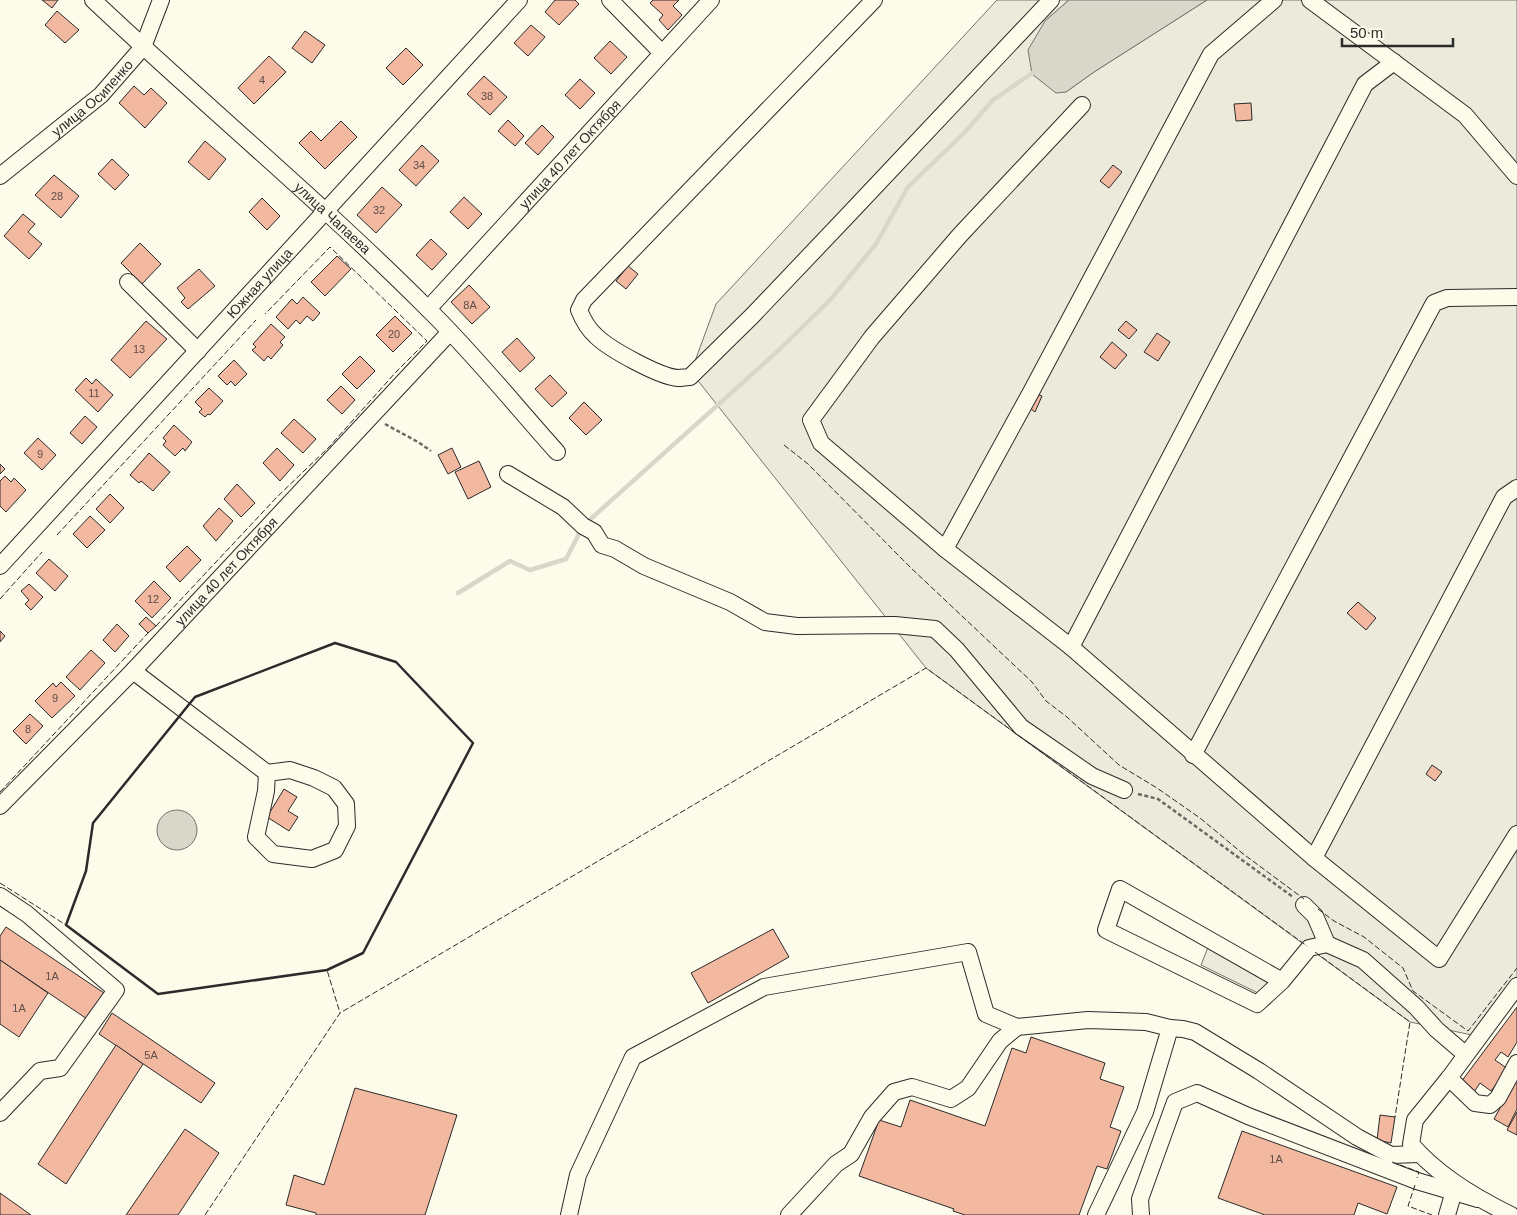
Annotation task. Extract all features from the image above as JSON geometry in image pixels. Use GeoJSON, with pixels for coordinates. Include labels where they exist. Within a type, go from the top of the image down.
{"type":"FeatureCollection","features":[{"type":"Feature","properties":{"kind":"street","name":"улица Чапаева"},"geometry":{"type":"LineString","coordinates":[[92,0],[326,212],[428,309],[557,452]]}},
{"type":"Feature","properties":{"kind":"street","name":"улица Осипенко"},"geometry":{"type":"LineString","coordinates":[[0,176],[101,95],[143,48],[161,0]]}},
{"type":"Feature","properties":{"kind":"street","name":"Южная улица"},"geometry":{"type":"LineString","coordinates":[[0,566],[519,0]]}},
{"type":"Feature","properties":{"kind":"street"},"geometry":{"type":"LineString","coordinates":[[610,0],[662,53]]}},
{"type":"Feature","properties":{"kind":"street","name":"улица 40 лет Октября"},"geometry":{"type":"LineString","coordinates":[[428,309],[711,0]]}},
{"type":"Feature","properties":{"kind":"street"},"geometry":{"type":"LineString","coordinates":[[874,0],[584,300],[579,310],[584,322],[596,337],[618,352],[647,367],[677,378],[690,377],[753,315],[1051,0]]}},
{"type":"Feature","properties":{"kind":"street"},"geometry":{"type":"LineString","coordinates":[[945,549],[1211,54],[1274,0]]}},
{"type":"Feature","properties":{"kind":"street"},"geometry":{"type":"LineString","coordinates":[[1310,0],[1465,115],[1516,171]]}},
{"type":"Feature","properties":{"kind":"street"},"geometry":{"type":"LineString","coordinates":[[1071,647],[1365,84],[1394,62]]}},
{"type":"Feature","properties":{"kind":"street"},"geometry":{"type":"LineString","coordinates":[[1082,105],[960,234],[872,338],[811,420],[821,443],[945,549],[1071,647],[1193,755],[1314,858],[1439,959],[1517,834]]}},
{"type":"Feature","properties":{"kind":"street"},"geometry":{"type":"LineString","coordinates":[[128,282],[198,351]]}},
{"type":"Feature","properties":{"kind":"street"},"geometry":{"type":"LineString","coordinates":[[1193,755],[1434,303],[1447,298],[1517,297]]}},
{"type":"Feature","properties":{"kind":"street","name":"улица 40 лет Октября"},"geometry":{"type":"LineString","coordinates":[[0,806],[134,671],[450,332]]}},
{"type":"Feature","properties":{"kind":"street"},"geometry":{"type":"LineString","coordinates":[[508,474],[563,507],[583,526],[594,532],[602,545],[615,549],[644,566],[730,602],[765,622],[797,626],[895,625],[934,629],[957,650],[1021,727],[1092,776],[1124,790]]}},
{"type":"Feature","properties":{"kind":"street"},"geometry":{"type":"LineString","coordinates":[[1314,858],[1504,497],[1517,488]]}},
{"type":"Feature","properties":{"kind":"street"},"geometry":{"type":"LineString","coordinates":[[134,671],[267,773],[290,770],[314,778],[334,788],[346,804],[347,826],[335,850],[312,859],[273,854],[256,837],[266,791],[267,773]]}},
{"type":"Feature","properties":{"kind":"street"},"geometry":{"type":"LineString","coordinates":[[1282,981],[1120,889],[1106,930],[1256,1004],[1282,981],[1310,948],[1326,944],[1363,960],[1416,1006],[1437,1030],[1465,1054]]}},
{"type":"Feature","properties":{"kind":"street"},"geometry":{"type":"LineString","coordinates":[[0,896],[27,914],[116,990],[60,1068],[40,1071],[0,1113]]}},
{"type":"Feature","properties":{"kind":"street"},"geometry":{"type":"LineString","coordinates":[[1304,905],[1314,916],[1326,944]]}},
{"type":"Feature","properties":{"kind":"street"},"geometry":{"type":"LineString","coordinates":[[569,1215],[578,1175],[632,1057],[764,987],[968,952],[986,1014],[1017,1027],[1088,1020],[1146,1022],[1196,1032],[1259,1071],[1357,1137],[1391,1155],[1420,1154]]}},
{"type":"Feature","properties":{"kind":"street"},"geometry":{"type":"LineString","coordinates":[[1478,1199],[1423,1159],[1411,1144],[1415,1120],[1449,1078],[1517,986]]}},
{"type":"Feature","properties":{"kind":"street"},"geometry":{"type":"LineString","coordinates":[[789,1215],[836,1164],[851,1154],[872,1117],[894,1092],[912,1087],[951,1099],[968,1088],[1000,1040],[1017,1027]]}},
{"type":"Feature","properties":{"kind":"street"},"geometry":{"type":"LineString","coordinates":[[1096,1215],[1144,1112],[1170,1028]]}},
{"type":"Feature","properties":{"kind":"street"},"geometry":{"type":"LineString","coordinates":[[1449,1078],[1475,1103],[1490,1105],[1498,1098],[1517,1063]]}},
{"type":"Feature","properties":{"kind":"street"},"geometry":{"type":"LineString","coordinates":[[1141,1215],[1140,1200],[1175,1102],[1197,1093],[1248,1116],[1417,1181],[1478,1199],[1511,1215]]}},
{"type":"Feature","properties":{"kind":"street"},"geometry":{"type":"LineString","coordinates":[[1447,1215],[1454,1191]]}},
{"type":"Feature","properties":{"kind":"path"},"geometry":{"type":"LineString","coordinates":[[370,416],[431,451]]}},
{"type":"Feature","properties":{"kind":"path"},"geometry":{"type":"LineString","coordinates":[[1124,790],[1158,799],[1304,905]]}},
{"type":"Feature","properties":{"kind":"shaded area"},"geometry":{"type":"Polygon","coordinates":[[[997,0],[1069,0],[1045,21],[1066,92],[1207,0],[1517,0],[1517,982],[1472,1035],[1410,1022],[926,668],[691,372],[716,304],[997,0]]]}},
{"type":"Feature","properties":{"kind":"shaded area"},"geometry":{"type":"Polygon","coordinates":[[[1069,0],[1207,0],[1066,92],[1056,93],[1032,74],[1028,50],[1045,21],[1069,0]]]}},
{"type":"Feature","properties":{"kind":"shaded area"},"geometry":{"type":"Polygon","coordinates":[[[181,810],[188,813],[194,819],[197,830],[196,838],[188,847],[181,850],[173,850],[166,847],[158,838],[157,826],[160,819],[169,811],[181,810]]]}},
{"type":"Feature","properties":{"kind":"shaded area"},"geometry":{"type":"Polygon","coordinates":[[[1209,945],[1269,981],[1260,994],[1201,965],[1209,945]]]}},
{"type":"Feature","properties":{"kind":"building"},"geometry":{"type":"Polygon","coordinates":[[[42,0],[58,0],[52,8],[42,0]]]}},
{"type":"Feature","properties":{"kind":"building"},"geometry":{"type":"Polygon","coordinates":[[[555,0],[575,0],[579,4],[559,25],[545,12],[555,0]]]}},
{"type":"Feature","properties":{"kind":"building"},"geometry":{"type":"Polygon","coordinates":[[[653,0],[679,0],[673,6],[682,15],[668,30],[659,20],[663,15],[650,3],[653,0]]]}},
{"type":"Feature","properties":{"kind":"building"},"geometry":{"type":"Polygon","coordinates":[[[57,11],[79,30],[65,43],[45,25],[57,11]]]}},
{"type":"Feature","properties":{"kind":"building"},"geometry":{"type":"Polygon","coordinates":[[[531,25],[545,37],[528,56],[514,43],[531,25]]]}},
{"type":"Feature","properties":{"kind":"building"},"geometry":{"type":"Polygon","coordinates":[[[305,31],[325,45],[312,63],[292,48],[305,31]]]}},
{"type":"Feature","properties":{"kind":"building"},"geometry":{"type":"Polygon","coordinates":[[[610,41],[627,57],[611,74],[594,58],[610,41]]]}},
{"type":"Feature","properties":{"kind":"building"},"geometry":{"type":"Polygon","coordinates":[[[406,48],[423,65],[403,85],[386,68],[406,48]]]}},
{"type":"Feature","properties":{"kind":"building"},"geometry":{"type":"Polygon","coordinates":[[[269,56],[286,72],[254,104],[238,88],[269,56]]]}},
{"type":"Feature","properties":{"kind":"building"},"geometry":{"type":"Polygon","coordinates":[[[484,76],[507,97],[490,115],[467,94],[484,76]]]}},
{"type":"Feature","properties":{"kind":"building"},"geometry":{"type":"Polygon","coordinates":[[[580,79],[595,93],[580,109],[565,95],[580,79]]]}},
{"type":"Feature","properties":{"kind":"building"},"geometry":{"type":"Polygon","coordinates":[[[134,86],[144,95],[151,88],[167,103],[145,128],[119,103],[134,86]]]}},
{"type":"Feature","properties":{"kind":"building"},"geometry":{"type":"Polygon","coordinates":[[[1251,103],[1252,120],[1236,121],[1234,104],[1251,103]]]}},
{"type":"Feature","properties":{"kind":"building"},"geometry":{"type":"Polygon","coordinates":[[[508,120],[524,136],[515,146],[498,131],[508,120]]]}},
{"type":"Feature","properties":{"kind":"building"},"geometry":{"type":"Polygon","coordinates":[[[341,121],[357,137],[325,169],[299,143],[311,131],[321,141],[341,121]]]}},
{"type":"Feature","properties":{"kind":"building"},"geometry":{"type":"Polygon","coordinates":[[[542,125],[554,137],[538,155],[525,143],[542,125]]]}},
{"type":"Feature","properties":{"kind":"building"},"geometry":{"type":"Polygon","coordinates":[[[205,141],[226,159],[209,180],[188,162],[205,141]]]}},
{"type":"Feature","properties":{"kind":"building"},"geometry":{"type":"Polygon","coordinates":[[[422,145],[439,161],[416,186],[399,170],[422,145]]]}},
{"type":"Feature","properties":{"kind":"building"},"geometry":{"type":"Polygon","coordinates":[[[112,159],[129,175],[115,190],[98,174],[112,159]]]}},
{"type":"Feature","properties":{"kind":"building"},"geometry":{"type":"Polygon","coordinates":[[[1113,165],[1122,172],[1109,188],[1100,181],[1113,165]]]}},
{"type":"Feature","properties":{"kind":"building"},"geometry":{"type":"Polygon","coordinates":[[[54,175],[79,196],[61,218],[35,195],[54,175]]]}},
{"type":"Feature","properties":{"kind":"building"},"geometry":{"type":"Polygon","coordinates":[[[382,187],[402,205],[376,233],[357,215],[382,187]]]}},
{"type":"Feature","properties":{"kind":"building"},"geometry":{"type":"Polygon","coordinates":[[[464,197],[482,214],[468,229],[450,212],[464,197]]]}},
{"type":"Feature","properties":{"kind":"building"},"geometry":{"type":"Polygon","coordinates":[[[262,198],[280,216],[267,230],[249,212],[262,198]]]}},
{"type":"Feature","properties":{"kind":"building"},"geometry":{"type":"Polygon","coordinates":[[[23,214],[35,224],[28,232],[42,244],[29,259],[4,236],[23,214]]]}},
{"type":"Feature","properties":{"kind":"building"},"geometry":{"type":"Polygon","coordinates":[[[431,239],[447,254],[432,270],[416,255],[431,239]]]}},
{"type":"Feature","properties":{"kind":"building"},"geometry":{"type":"Polygon","coordinates":[[[140,243],[161,264],[142,284],[121,263],[140,243]]]}},
{"type":"Feature","properties":{"kind":"building"},"geometry":{"type":"Polygon","coordinates":[[[337,256],[351,269],[325,296],[311,282],[337,256]]]}},
{"type":"Feature","properties":{"kind":"building"},"geometry":{"type":"Polygon","coordinates":[[[628,266],[638,274],[626,289],[616,281],[628,266]]]}},
{"type":"Feature","properties":{"kind":"building"},"geometry":{"type":"Polygon","coordinates":[[[199,269],[215,286],[188,309],[181,302],[185,298],[177,288],[199,269]]]}},
{"type":"Feature","properties":{"kind":"building"},"geometry":{"type":"Polygon","coordinates":[[[469,285],[490,307],[472,324],[451,302],[469,285]]]}},
{"type":"Feature","properties":{"kind":"building"},"geometry":{"type":"Polygon","coordinates":[[[303,297],[320,313],[313,321],[307,316],[300,324],[296,320],[288,329],[276,317],[292,299],[297,304],[303,297]]]}},
{"type":"Feature","properties":{"kind":"building"},"geometry":{"type":"Polygon","coordinates":[[[395,316],[412,333],[393,352],[376,335],[395,316]]]}},
{"type":"Feature","properties":{"kind":"building"},"geometry":{"type":"Polygon","coordinates":[[[146,321],[167,339],[130,378],[111,360],[146,321]]]}},
{"type":"Feature","properties":{"kind":"building"},"geometry":{"type":"Polygon","coordinates":[[[1126,321],[1137,330],[1129,339],[1118,330],[1126,321]]]}},
{"type":"Feature","properties":{"kind":"building"},"geometry":{"type":"Polygon","coordinates":[[[271,324],[285,337],[280,342],[283,345],[271,359],[268,356],[264,361],[252,350],[256,347],[253,344],[271,324]]]}},
{"type":"Feature","properties":{"kind":"building"},"geometry":{"type":"Polygon","coordinates":[[[1157,333],[1170,342],[1158,361],[1144,352],[1157,333]]]}},
{"type":"Feature","properties":{"kind":"building"},"geometry":{"type":"Polygon","coordinates":[[[517,338],[535,358],[520,372],[502,352],[517,338]]]}},
{"type":"Feature","properties":{"kind":"building"},"geometry":{"type":"Polygon","coordinates":[[[1112,342],[1127,355],[1115,369],[1100,357],[1112,342]]]}},
{"type":"Feature","properties":{"kind":"building"},"geometry":{"type":"Polygon","coordinates":[[[360,356],[375,371],[357,389],[342,374],[360,356]]]}},
{"type":"Feature","properties":{"kind":"building"},"geometry":{"type":"Polygon","coordinates":[[[234,360],[247,374],[235,386],[231,381],[227,385],[218,376],[234,360]]]}},
{"type":"Feature","properties":{"kind":"building"},"geometry":{"type":"Polygon","coordinates":[[[550,375],[567,393],[552,407],[535,389],[550,375]]]}},
{"type":"Feature","properties":{"kind":"building"},"geometry":{"type":"Polygon","coordinates":[[[86,378],[92,384],[96,379],[113,395],[98,412],[75,390],[86,378]]]}},
{"type":"Feature","properties":{"kind":"building"},"geometry":{"type":"Polygon","coordinates":[[[341,386],[355,400],[342,414],[327,400],[341,386]]]}},
{"type":"Feature","properties":{"kind":"building"},"geometry":{"type":"Polygon","coordinates":[[[209,388],[223,401],[210,415],[208,414],[205,417],[199,412],[202,409],[195,402],[209,388]]]}},
{"type":"Feature","properties":{"kind":"building"},"geometry":{"type":"Polygon","coordinates":[[[1031,392],[1042,396],[1035,412],[1026,405],[1031,392]]]}},
{"type":"Feature","properties":{"kind":"building"},"geometry":{"type":"Polygon","coordinates":[[[584,402],[602,420],[586,435],[569,418],[584,402]]]}},
{"type":"Feature","properties":{"kind":"building"},"geometry":{"type":"Polygon","coordinates":[[[85,416],[97,427],[82,444],[70,433],[85,416]]]}},
{"type":"Feature","properties":{"kind":"building"},"geometry":{"type":"Polygon","coordinates":[[[294,419],[316,439],[303,453],[281,433],[294,419]]]}},
{"type":"Feature","properties":{"kind":"building"},"geometry":{"type":"Polygon","coordinates":[[[174,425],[192,442],[185,451],[183,448],[175,456],[163,445],[166,441],[163,438],[174,425]]]}},
{"type":"Feature","properties":{"kind":"building"},"geometry":{"type":"Polygon","coordinates":[[[38,438],[56,455],[42,470],[24,453],[38,438]]]}},
{"type":"Feature","properties":{"kind":"building"},"geometry":{"type":"Polygon","coordinates":[[[277,448],[294,465],[280,481],[263,463],[277,448]]]}},
{"type":"Feature","properties":{"kind":"building"},"geometry":{"type":"Polygon","coordinates":[[[452,448],[461,467],[448,474],[438,455],[452,448]]]}},
{"type":"Feature","properties":{"kind":"building"},"geometry":{"type":"Polygon","coordinates":[[[149,453],[170,472],[153,491],[130,475],[149,453]]]}},
{"type":"Feature","properties":{"kind":"building"},"geometry":{"type":"Polygon","coordinates":[[[479,461],[491,487],[468,499],[455,472],[479,461]]]}},
{"type":"Feature","properties":{"kind":"building"},"geometry":{"type":"Polygon","coordinates":[[[0,464],[5,469],[0,474],[0,464]]]}},
{"type":"Feature","properties":{"kind":"building"},"geometry":{"type":"Polygon","coordinates":[[[5,476],[11,482],[14,478],[26,490],[6,512],[0,506],[0,481],[5,476]]]}},
{"type":"Feature","properties":{"kind":"building"},"geometry":{"type":"Polygon","coordinates":[[[237,484],[255,503],[241,517],[224,499],[237,484]]]}},
{"type":"Feature","properties":{"kind":"building"},"geometry":{"type":"Polygon","coordinates":[[[110,494],[124,508],[110,523],[96,509],[110,494]]]}},
{"type":"Feature","properties":{"kind":"building"},"geometry":{"type":"Polygon","coordinates":[[[219,508],[233,521],[216,541],[203,526],[219,508]]]}},
{"type":"Feature","properties":{"kind":"building"},"geometry":{"type":"Polygon","coordinates":[[[90,516],[105,530],[87,548],[73,534],[90,516]]]}},
{"type":"Feature","properties":{"kind":"building"},"geometry":{"type":"Polygon","coordinates":[[[187,546],[201,560],[180,582],[166,567],[187,546]]]}},
{"type":"Feature","properties":{"kind":"building"},"geometry":{"type":"Polygon","coordinates":[[[49,559],[68,576],[55,591],[36,573],[49,559]]]}},
{"type":"Feature","properties":{"kind":"building"},"geometry":{"type":"Polygon","coordinates":[[[154,581],[171,598],[152,618],[135,601],[154,581]]]}},
{"type":"Feature","properties":{"kind":"building"},"geometry":{"type":"Polygon","coordinates":[[[29,584],[43,597],[31,610],[25,604],[29,600],[21,591],[29,584]]]}},
{"type":"Feature","properties":{"kind":"building"},"geometry":{"type":"Polygon","coordinates":[[[1358,602],[1376,618],[1366,630],[1347,613],[1358,602]]]}},
{"type":"Feature","properties":{"kind":"building"},"geometry":{"type":"Polygon","coordinates":[[[146,617],[156,626],[148,633],[139,624],[146,617]]]}},
{"type":"Feature","properties":{"kind":"building"},"geometry":{"type":"Polygon","coordinates":[[[117,624],[129,636],[115,652],[103,640],[117,624]]]}},
{"type":"Feature","properties":{"kind":"building"},"geometry":{"type":"Polygon","coordinates":[[[0,631],[5,636],[0,642],[0,631]]]}},
{"type":"Feature","properties":{"kind":"building"},"geometry":{"type":"Polygon","coordinates":[[[91,650],[105,663],[80,690],[66,677],[91,650]]]}},
{"type":"Feature","properties":{"kind":"building"},"geometry":{"type":"Polygon","coordinates":[[[61,682],[75,696],[52,718],[35,701],[53,683],[56,687],[61,682]]]}},
{"type":"Feature","properties":{"kind":"building"},"geometry":{"type":"Polygon","coordinates":[[[30,714],[43,726],[26,744],[13,731],[30,714]]]}},
{"type":"Feature","properties":{"kind":"building"},"geometry":{"type":"Polygon","coordinates":[[[1432,765],[1442,772],[1435,781],[1426,774],[1432,765]]]}},
{"type":"Feature","properties":{"kind":"building"},"geometry":{"type":"Polygon","coordinates":[[[284,789],[297,797],[288,811],[298,817],[289,831],[267,817],[284,789]]]}},
{"type":"Feature","properties":{"kind":"building"},"geometry":{"type":"Polygon","coordinates":[[[6,927],[104,993],[87,1019],[0,960],[0,936],[6,927]]]}},
{"type":"Feature","properties":{"kind":"building"},"geometry":{"type":"Polygon","coordinates":[[[773,929],[789,957],[708,1003],[691,973],[773,929]]]}},
{"type":"Feature","properties":{"kind":"building"},"geometry":{"type":"Polygon","coordinates":[[[0,960],[48,993],[19,1037],[0,1024],[0,960]]]}},
{"type":"Feature","properties":{"kind":"building"},"geometry":{"type":"Polygon","coordinates":[[[1517,1007],[1517,1042],[1508,1057],[1501,1052],[1495,1060],[1508,1069],[1491,1091],[1480,1083],[1474,1092],[1461,1082],[1517,1007]]]}},
{"type":"Feature","properties":{"kind":"building"},"geometry":{"type":"Polygon","coordinates":[[[112,1013],[215,1083],[201,1103],[99,1034],[112,1013]]]}},
{"type":"Feature","properties":{"kind":"building"},"geometry":{"type":"Polygon","coordinates":[[[1031,1037],[1105,1063],[1100,1079],[1124,1087],[1110,1127],[1121,1131],[1107,1169],[1097,1166],[1079,1215],[965,1215],[953,1211],[954,1209],[859,1176],[879,1120],[901,1127],[910,1100],[985,1126],[1012,1048],[1026,1053],[1031,1037]]]}},
{"type":"Feature","properties":{"kind":"building"},"geometry":{"type":"Polygon","coordinates":[[[116,1045],[143,1064],[66,1184],[38,1164],[116,1045]]]}},
{"type":"Feature","properties":{"kind":"building"},"geometry":{"type":"Polygon","coordinates":[[[1517,1077],[1517,1109],[1508,1127],[1494,1119],[1517,1077]]]}},
{"type":"Feature","properties":{"kind":"building"},"geometry":{"type":"Polygon","coordinates":[[[355,1088],[457,1115],[425,1215],[316,1215],[316,1213],[286,1205],[294,1175],[324,1185],[355,1088]]]}},
{"type":"Feature","properties":{"kind":"building"},"geometry":{"type":"Polygon","coordinates":[[[1517,1112],[1517,1135],[1507,1130],[1517,1112]]]}},
{"type":"Feature","properties":{"kind":"building"},"geometry":{"type":"Polygon","coordinates":[[[1380,1115],[1395,1117],[1391,1143],[1377,1140],[1380,1115]]]}},
{"type":"Feature","properties":{"kind":"building"},"geometry":{"type":"Polygon","coordinates":[[[185,1129],[219,1153],[178,1215],[126,1215],[185,1129]]]}},
{"type":"Feature","properties":{"kind":"building"},"geometry":{"type":"Polygon","coordinates":[[[1242,1131],[1397,1187],[1387,1214],[1358,1203],[1354,1215],[1265,1215],[1218,1198],[1242,1131]]]}},
{"type":"Feature","properties":{"kind":"building"},"geometry":{"type":"Polygon","coordinates":[[[0,1193],[31,1215],[0,1215],[0,1193]]]}},
{"type":"Feature","properties":{"kind":"waterway"},"geometry":{"type":"LineString","coordinates":[[585,524],[779,350],[831,299],[876,244],[908,187],[964,133],[993,100],[1035,71]]}},
{"type":"Feature","properties":{"kind":"waterway"},"geometry":{"type":"LineString","coordinates":[[458,593],[510,561],[530,570],[566,559],[581,530]]}},
{"type":"Feature","properties":{"kind":"fence"},"geometry":{"type":"LineString","coordinates":[[156,626],[277,497],[329,447],[396,372],[427,341],[330,247],[265,314]]}},
{"type":"Feature","properties":{"kind":"fence"},"geometry":{"type":"LineString","coordinates":[[57,535],[256,320]]}},
{"type":"Feature","properties":{"kind":"fence"},"geometry":{"type":"LineString","coordinates":[[784,445],[808,464],[911,568],[1032,682],[1046,701],[1067,717],[1119,765],[1157,788],[1200,818],[1242,853],[1304,899]]}},
{"type":"Feature","properties":{"kind":"fence"},"geometry":{"type":"LineString","coordinates":[[0,599],[42,552]]}},
{"type":"Feature","properties":{"kind":"fence"},"geometry":{"type":"LineString","coordinates":[[0,792],[148,633]]}},
{"type":"Feature","properties":{"kind":"fence"},"geometry":{"type":"LineString","coordinates":[[205,1215],[340,1013],[926,668],[1307,946]]}},
{"type":"Feature","properties":{"kind":"fence"},"geometry":{"type":"LineString","coordinates":[[0,883],[66,925],[158,994],[327,970],[340,1013]]}},
{"type":"Feature","properties":{"kind":"fence"},"geometry":{"type":"LineString","coordinates":[[1318,909],[1334,921],[1364,937],[1403,968],[1413,991],[1468,1031],[1517,968]]}},
{"type":"Feature","properties":{"kind":"fence"},"geometry":{"type":"LineString","coordinates":[[1315,952],[1410,1022],[1395,1117]]}},
{"type":"Feature","properties":{"kind":"fence"},"geometry":{"type":"LineString","coordinates":[[1392,1162],[1419,1172],[1417,1178]]}},
{"type":"Feature","properties":{"kind":"fence"},"geometry":{"type":"LineString","coordinates":[[1415,1185],[1408,1206],[1432,1215]]}},
{"type":"Feature","properties":{"kind":"wall"},"geometry":{"type":"LineString","coordinates":[[335,643],[396,662],[473,743],[363,953],[327,970],[158,994],[66,925],[86,871],[93,823],[195,697],[335,643]]}}]}
